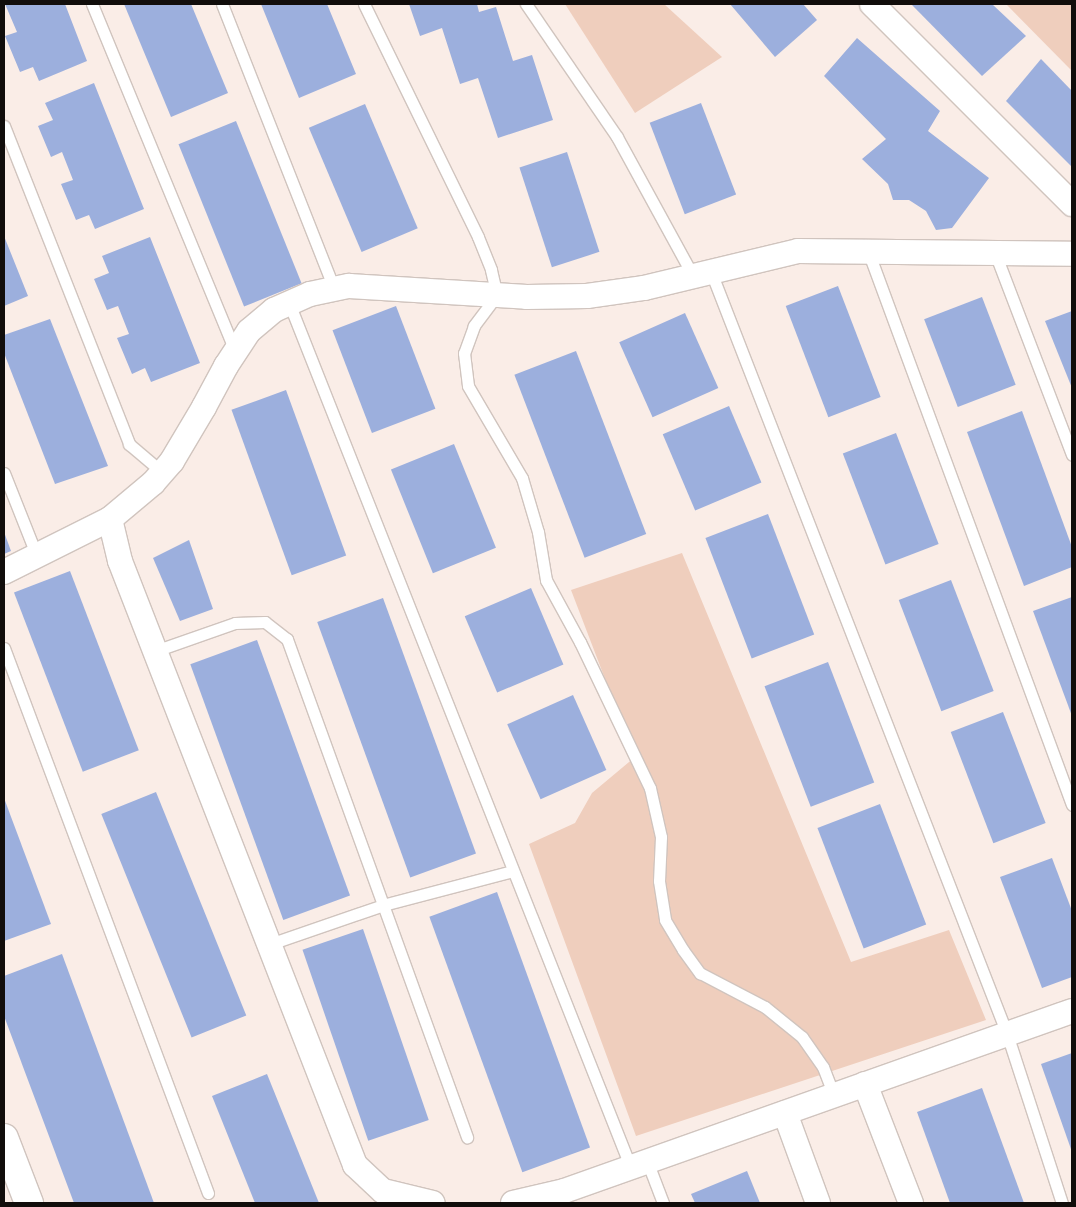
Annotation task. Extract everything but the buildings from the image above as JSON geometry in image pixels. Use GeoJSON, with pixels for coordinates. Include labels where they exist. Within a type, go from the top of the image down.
{"type":"FeatureCollection","features":[{"type":"Feature","properties":{"kind":"main road"},"geometry":{"type":"LineString","coordinates":[[4,1138],[29,1203]]}},
{"type":"Feature","properties":{"kind":"street"},"geometry":{"type":"LineString","coordinates":[[872,4],[1072,204]]}},
{"type":"Feature","properties":{"kind":"street"},"geometry":{"type":"LineString","coordinates":[[4,572],[36,554],[110,519],[153,483],[204,407],[235,351],[249,331],[274,310],[310,294],[359,286],[497,295],[587,296],[644,288],[798,251],[1072,254]]}},
{"type":"Feature","properties":{"kind":"street"},"geometry":{"type":"LineString","coordinates":[[110,519],[120,561],[356,1166],[383,1191],[433,1203]]}},
{"type":"Feature","properties":{"kind":"street"},"geometry":{"type":"LineString","coordinates":[[513,1203],[564,1191],[1072,1011]]}},
{"type":"Feature","properties":{"kind":"street"},"geometry":{"type":"LineString","coordinates":[[865,1084],[911,1203]]}},
{"type":"Feature","properties":{"kind":"street"},"geometry":{"type":"LineString","coordinates":[[785,1112],[818,1203]]}},
{"type":"Feature","properties":{"kind":"lane"},"geometry":{"type":"LineString","coordinates":[[92,4],[235,351]]}},
{"type":"Feature","properties":{"kind":"lane"},"geometry":{"type":"LineString","coordinates":[[222,4],[334,289]]}},
{"type":"Feature","properties":{"kind":"lane"},"geometry":{"type":"LineString","coordinates":[[364,4],[478,237],[491,270],[497,295],[474,326],[464,353],[468,386],[522,478],[538,532],[546,580],[580,642],[650,788],[661,837],[659,881],[665,920],[682,950],[700,973],[765,1007],[802,1037],[823,1067],[834,1095]]}},
{"type":"Feature","properties":{"kind":"lane"},"geometry":{"type":"LineString","coordinates":[[526,4],[617,137],[702,274],[1008,1034],[1062,1203]]}},
{"type":"Feature","properties":{"kind":"lane"},"geometry":{"type":"LineString","coordinates":[[4,126],[129,444],[162,472]]}},
{"type":"Feature","properties":{"kind":"lane"},"geometry":{"type":"LineString","coordinates":[[868,251],[1072,805]]}},
{"type":"Feature","properties":{"kind":"lane"},"geometry":{"type":"LineString","coordinates":[[995,253],[1072,455]]}},
{"type":"Feature","properties":{"kind":"lane"},"geometry":{"type":"LineString","coordinates":[[288,303],[513,871],[639,1164],[663,1203]]}},
{"type":"Feature","properties":{"kind":"lane"},"geometry":{"type":"LineString","coordinates":[[4,473],[36,554]]}},
{"type":"Feature","properties":{"kind":"lane"},"geometry":{"type":"LineString","coordinates":[[155,651],[235,622],[265,622],[287,639],[467,1137]]}},
{"type":"Feature","properties":{"kind":"lane"},"geometry":{"type":"LineString","coordinates":[[4,648],[208,1193]]}},
{"type":"Feature","properties":{"kind":"lane"},"geometry":{"type":"LineString","coordinates":[[270,944],[383,905],[513,871]]}},
{"type":"Feature","properties":{"kind":"shaded area"},"geometry":{"type":"Polygon","coordinates":[[[565,4],[664,4],[722,57],[635,113],[565,4]]]}},
{"type":"Feature","properties":{"kind":"shaded area"},"geometry":{"type":"Polygon","coordinates":[[[1006,4],[1072,4],[1072,71],[1006,4]]]}},
{"type":"Feature","properties":{"kind":"shaded area"},"geometry":{"type":"Polygon","coordinates":[[[682,553],[851,962],[949,930],[986,1020],[636,1136],[529,844],[575,823],[592,793],[635,757],[571,590],[682,553]]]}}]}
